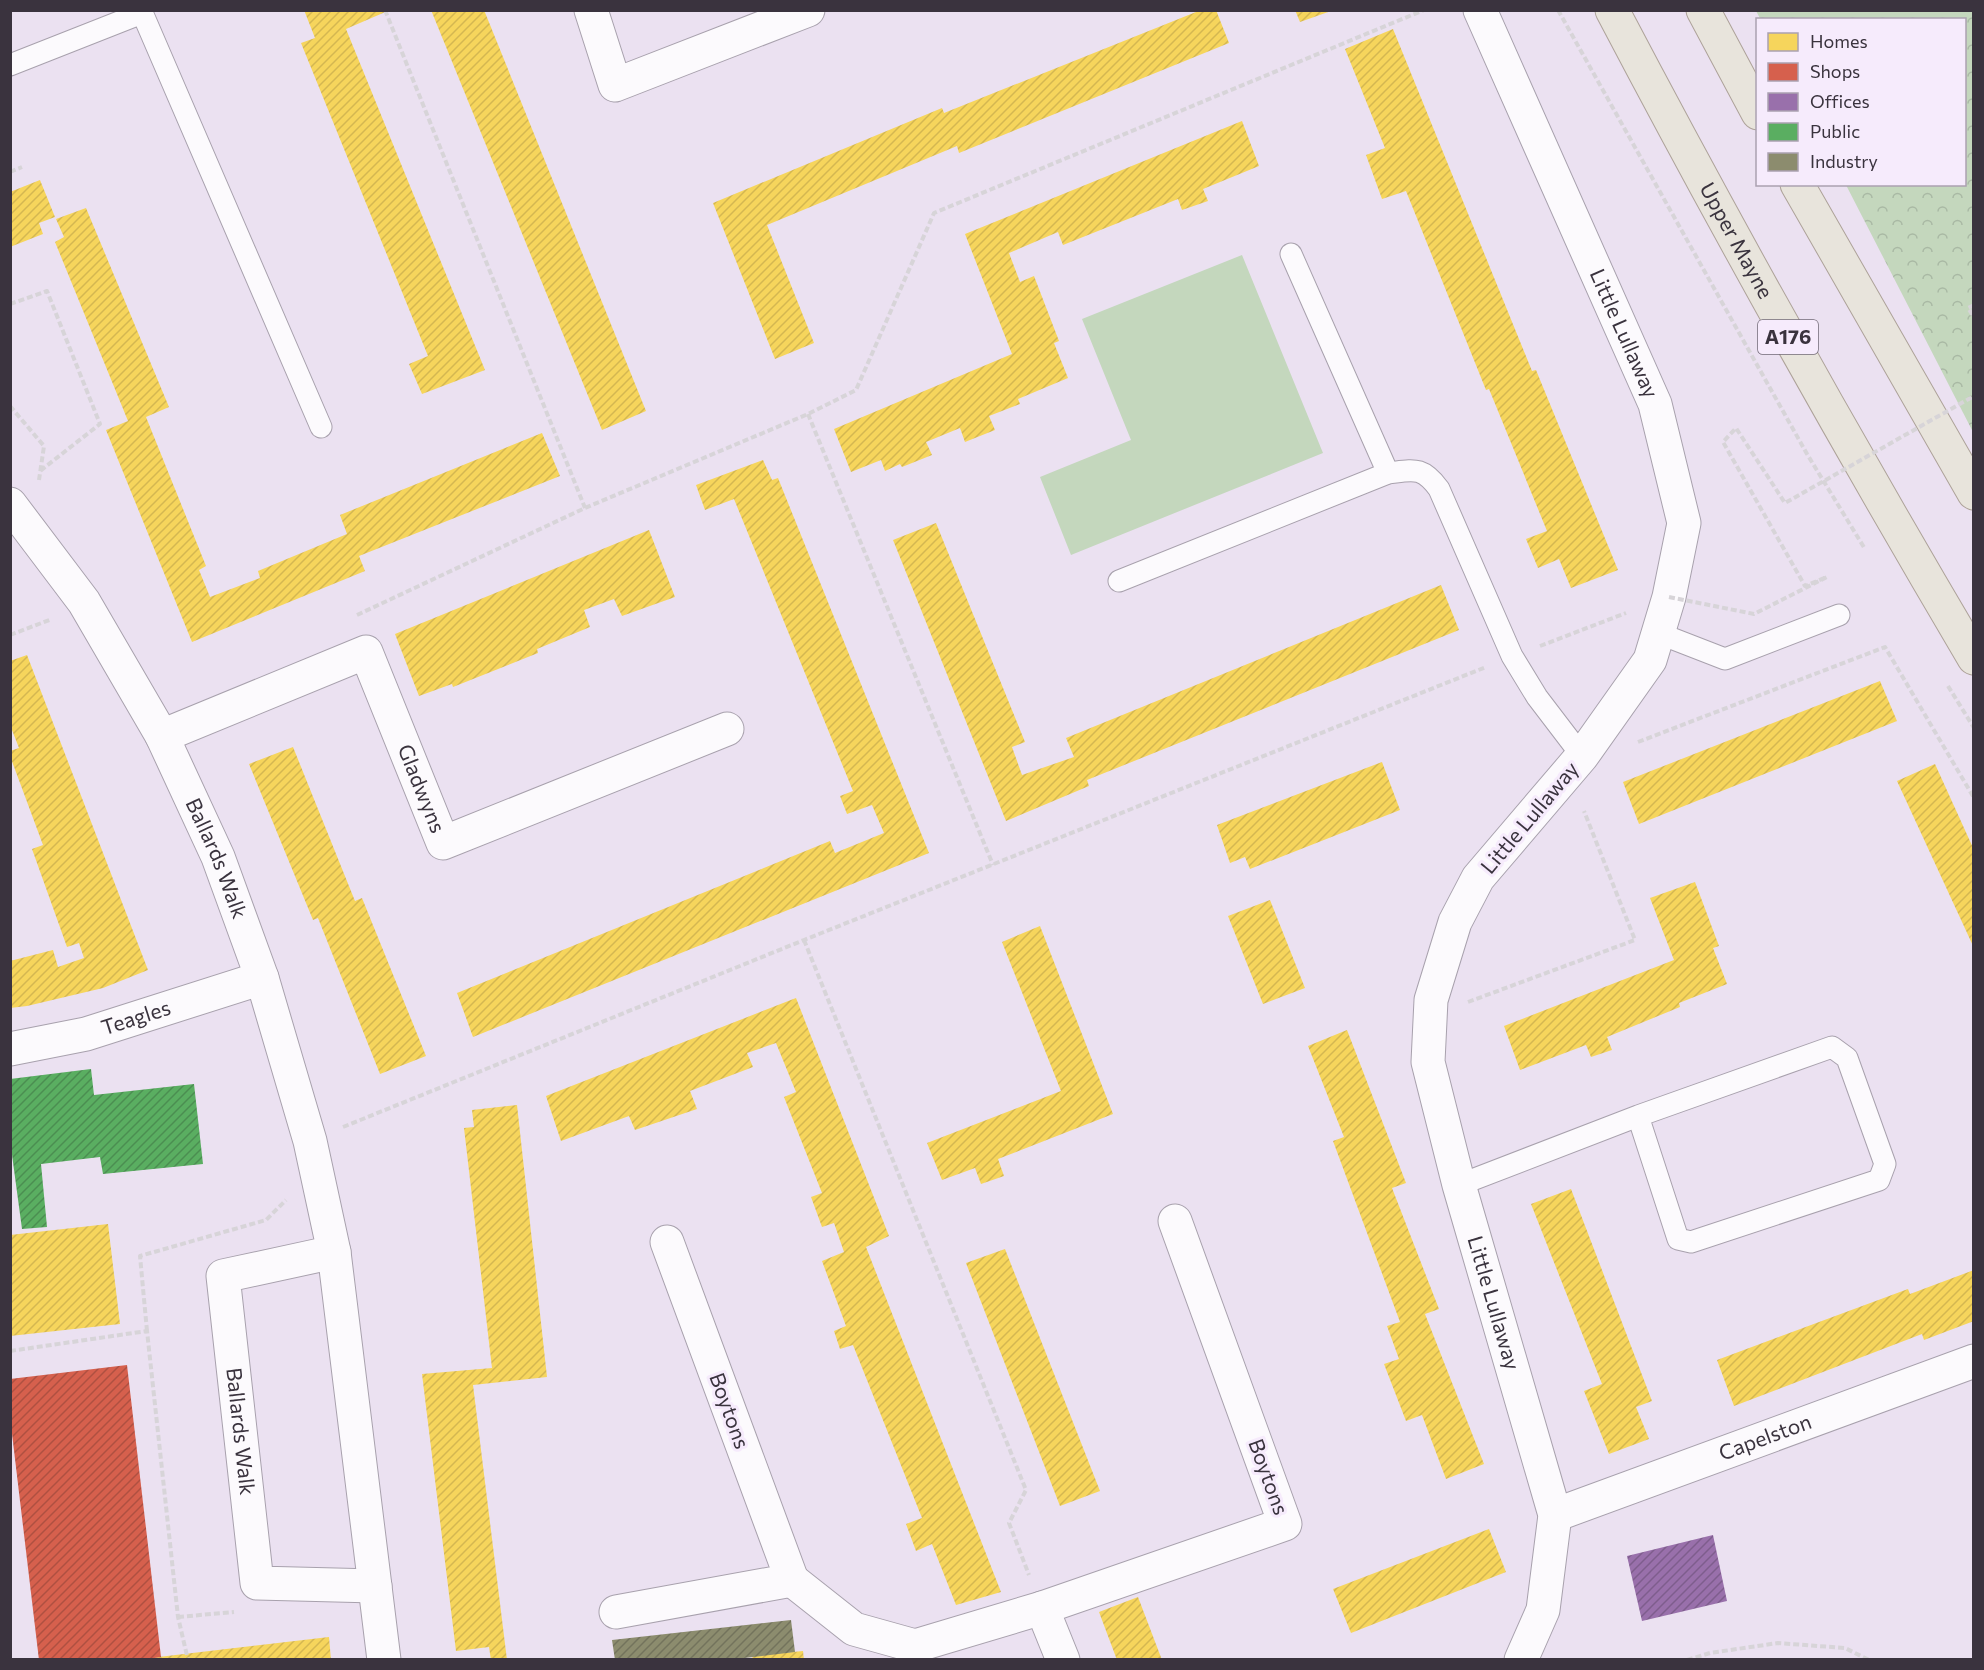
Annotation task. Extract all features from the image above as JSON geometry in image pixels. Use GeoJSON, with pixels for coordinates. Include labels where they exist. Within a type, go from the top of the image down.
{"type":"FeatureCollection","features":[{"type":"Feature","properties":{"kind":"main road","name":"Upper Mayne"},"geometry":{"type":"LineString","coordinates":[[1612,10],[1679,139],[1787,334],[1974,658]]}},
{"type":"Feature","properties":{"kind":"main road"},"geometry":{"type":"LineString","coordinates":[[1703,10],[1756,109]]}},
{"type":"Feature","properties":{"kind":"main road"},"geometry":{"type":"LineString","coordinates":[[1798,186],[1974,493]]}},
{"type":"Feature","properties":{"kind":"street"},"geometry":{"type":"LineString","coordinates":[[591,10],[615,85],[808,10]]}},
{"type":"Feature","properties":{"kind":"street","name":"Little Lullaway"},"geometry":{"type":"LineString","coordinates":[[1480,10],[1655,404],[1684,523],[1669,597],[1650,660],[1582,756],[1478,878],[1455,922],[1431,1000],[1428,1062],[1459,1185],[1555,1515],[1543,1610],[1521,1659]]}},
{"type":"Feature","properties":{"kind":"street","name":"Ballards Walk"},"geometry":{"type":"LineString","coordinates":[[12,510],[84,602],[162,736],[218,857],[262,978],[310,1141],[334,1252],[384,1659]]}},
{"type":"Feature","properties":{"kind":"street","name":"Gladwyns"},"geometry":{"type":"LineString","coordinates":[[162,736],[366,652],[443,843],[727,729]]}},
{"type":"Feature","properties":{"kind":"street","name":"Teagles"},"geometry":{"type":"LineString","coordinates":[[10,1049],[86,1034],[262,978]]}},
{"type":"Feature","properties":{"kind":"street","name":"Boytons"},"geometry":{"type":"LineString","coordinates":[[667,1242],[792,1580],[854,1629],[915,1646],[1042,1608],[1286,1524],[1175,1221]]}},
{"type":"Feature","properties":{"kind":"street","name":"Ballards Walk"},"geometry":{"type":"LineString","coordinates":[[334,1252],[223,1276],[257,1583],[375,1586]]}},
{"type":"Feature","properties":{"kind":"street","name":"Capelston"},"geometry":{"type":"LineString","coordinates":[[1555,1515],[1974,1361]]}},
{"type":"Feature","properties":{"kind":"street"},"geometry":{"type":"LineString","coordinates":[[616,1612],[792,1580]]}},
{"type":"Feature","properties":{"kind":"street"},"geometry":{"type":"LineString","coordinates":[[1042,1608],[1063,1659]]}},
{"type":"Feature","properties":{"kind":"lane"},"geometry":{"type":"LineString","coordinates":[[10,65],[142,12],[321,427]]}},
{"type":"Feature","properties":{"kind":"lane"},"geometry":{"type":"LineString","coordinates":[[1291,254],[1388,473]]}},
{"type":"Feature","properties":{"kind":"lane"},"geometry":{"type":"LineString","coordinates":[[1119,580],[1388,473],[1419,471],[1429,475],[1439,489],[1512,656],[1537,697],[1582,756]]}},
{"type":"Feature","properties":{"kind":"lane"},"geometry":{"type":"LineString","coordinates":[[1658,633],[1725,659],[1839,615]]}},
{"type":"Feature","properties":{"kind":"lane"},"geometry":{"type":"LineString","coordinates":[[1459,1185],[1638,1116],[1832,1047],[1847,1058],[1885,1164],[1880,1180],[1691,1242],[1678,1239],[1638,1116]]}},
{"type":"Feature","properties":{"kind":"path"},"geometry":{"type":"LineString","coordinates":[[385,10],[585,508]]}},
{"type":"Feature","properties":{"kind":"path"},"geometry":{"type":"LineString","coordinates":[[391,600],[585,508],[808,414],[856,390],[934,213],[1424,10]]}},
{"type":"Feature","properties":{"kind":"path"},"geometry":{"type":"LineString","coordinates":[[1558,10],[1807,454],[1868,555]]}},
{"type":"Feature","properties":{"kind":"path"},"geometry":{"type":"LineString","coordinates":[[10,172],[22,167]]}},
{"type":"Feature","properties":{"kind":"path"},"geometry":{"type":"LineString","coordinates":[[10,304],[47,291],[100,424],[40,472]]}},
{"type":"Feature","properties":{"kind":"path"},"geometry":{"type":"LineString","coordinates":[[1974,305],[1968,308],[1974,318]]}},
{"type":"Feature","properties":{"kind":"path"},"geometry":{"type":"LineString","coordinates":[[310,1141],[1512,656],[1669,597],[1754,614],[1827,577],[1805,586],[1723,442],[1736,428],[1785,503],[1974,396]]}},
{"type":"Feature","properties":{"kind":"path"},"geometry":{"type":"LineString","coordinates":[[10,406],[44,446],[38,485]]}},
{"type":"Feature","properties":{"kind":"path"},"geometry":{"type":"LineString","coordinates":[[808,414],[993,865]]}},
{"type":"Feature","properties":{"kind":"path"},"geometry":{"type":"LineString","coordinates":[[10,635],[58,616],[84,602]]}},
{"type":"Feature","properties":{"kind":"path"},"geometry":{"type":"LineString","coordinates":[[1636,743],[1885,647],[1974,798]]}},
{"type":"Feature","properties":{"kind":"path"},"geometry":{"type":"LineString","coordinates":[[1943,677],[1974,728]]}},
{"type":"Feature","properties":{"kind":"path"},"geometry":{"type":"LineString","coordinates":[[1458,1006],[1635,940],[1581,801]]}},
{"type":"Feature","properties":{"kind":"path"},"geometry":{"type":"LineString","coordinates":[[804,940],[1026,1490],[1009,1523],[1042,1608]]}},
{"type":"Feature","properties":{"kind":"path"},"geometry":{"type":"LineString","coordinates":[[188,1659],[178,1617],[140,1256],[266,1220],[286,1200],[284,1190]]}},
{"type":"Feature","properties":{"kind":"path"},"geometry":{"type":"LineString","coordinates":[[10,1350],[147,1331]]}},
{"type":"Feature","properties":{"kind":"path"},"geometry":{"type":"LineString","coordinates":[[1688,1659],[1710,1653],[1778,1643],[1845,1648],[1869,1659]]}},
{"type":"Feature","properties":{"kind":"green space"},"geometry":{"type":"Polygon","coordinates":[[[1756,11],[1973,11],[1973,432],[1847,186],[1966,186],[1966,18],[1760,18],[1756,11]]]}},
{"type":"Feature","properties":{"kind":"green space"},"geometry":{"type":"Polygon","coordinates":[[[1242,255],[1323,453],[1071,555],[1040,477],[1131,440],[1082,319],[1242,255]]]}},
{"type":"Feature","properties":{"kind":"building: Homes"},"geometry":{"type":"Polygon","coordinates":[[[304,10],[390,10],[346,29],[485,370],[422,394],[409,364],[428,356],[301,43],[315,38],[304,10]]]}},
{"type":"Feature","properties":{"kind":"building: Homes"},"geometry":{"type":"Polygon","coordinates":[[[431,10],[484,10],[646,411],[602,430],[431,10]]]}},
{"type":"Feature","properties":{"kind":"building: Homes"},"geometry":{"type":"Polygon","coordinates":[[[1201,10],[1216,10],[1229,43],[959,153],[957,146],[767,225],[814,343],[775,359],[713,203],[942,108],[944,113],[1201,10]]]}},
{"type":"Feature","properties":{"kind":"building: Homes"},"geometry":{"type":"Polygon","coordinates":[[[1295,10],[1330,10],[1331,11],[1300,22],[1295,10]]]}},
{"type":"Feature","properties":{"kind":"building: Homes"},"geometry":{"type":"Polygon","coordinates":[[[1393,29],[1532,371],[1536,370],[1618,570],[1571,588],[1559,559],[1538,568],[1526,539],[1547,531],[1489,389],[1486,390],[1406,191],[1382,199],[1366,155],[1385,148],[1345,49],[1393,29]]]}},
{"type":"Feature","properties":{"kind":"building: Homes"},"geometry":{"type":"Polygon","coordinates":[[[1242,121],[1259,166],[1203,189],[1208,201],[1182,210],[1178,199],[1063,245],[1058,232],[1009,253],[1020,282],[1034,276],[1059,341],[1054,343],[1068,378],[1018,399],[1020,404],[989,416],[995,430],[965,442],[960,428],[926,442],[932,455],[885,471],[881,460],[851,472],[834,429],[1012,354],[965,234],[1242,121]]]}},
{"type":"Feature","properties":{"kind":"building: Homes"},"geometry":{"type":"Polygon","coordinates":[[[40,180],[55,217],[39,223],[43,234],[10,247],[10,192],[40,180]]]}},
{"type":"Feature","properties":{"kind":"building: Homes"},"geometry":{"type":"Polygon","coordinates":[[[86,208],[169,407],[146,417],[206,566],[199,570],[210,597],[260,578],[258,571],[347,534],[340,515],[542,433],[560,476],[359,556],[365,571],[192,642],[106,430],[128,421],[55,242],[64,237],[56,219],[86,208]]]}},
{"type":"Feature","properties":{"kind":"building: Homes"},"geometry":{"type":"Polygon","coordinates":[[[763,460],[772,480],[778,478],[929,853],[473,1037],[457,993],[830,841],[835,853],[884,833],[872,805],[847,814],[840,796],[853,791],[734,499],[705,510],[696,485],[763,460]]]}},
{"type":"Feature","properties":{"kind":"building: Homes"},"geometry":{"type":"Polygon","coordinates":[[[936,523],[1025,742],[1012,747],[1022,775],[1074,757],[1066,738],[1441,585],[1459,630],[1087,780],[1089,786],[1006,821],[893,540],[936,523]]]}},
{"type":"Feature","properties":{"kind":"building: Homes"},"geometry":{"type":"Polygon","coordinates":[[[649,530],[675,597],[622,616],[614,599],[584,610],[590,627],[537,649],[538,653],[453,687],[452,684],[419,696],[395,634],[649,530]]]}},
{"type":"Feature","properties":{"kind":"building: Homes"},"geometry":{"type":"Polygon","coordinates":[[[27,655],[148,970],[103,988],[10,1008],[10,961],[53,950],[58,967],[84,958],[79,943],[67,947],[32,849],[43,845],[10,756],[10,751],[19,748],[10,725],[10,661],[27,655]]]}},
{"type":"Feature","properties":{"kind":"building: Homes"},"geometry":{"type":"Polygon","coordinates":[[[1880,681],[1897,721],[1639,824],[1623,782],[1880,681]]]}},
{"type":"Feature","properties":{"kind":"building: Homes"},"geometry":{"type":"Polygon","coordinates":[[[293,747],[355,901],[362,898],[426,1056],[380,1074],[318,918],[313,920],[249,764],[293,747]]]}},
{"type":"Feature","properties":{"kind":"building: Homes"},"geometry":{"type":"Polygon","coordinates":[[[1382,762],[1400,810],[1250,869],[1245,857],[1230,863],[1217,825],[1382,762]]]}},
{"type":"Feature","properties":{"kind":"building: Homes"},"geometry":{"type":"Polygon","coordinates":[[[1935,764],[1974,850],[1974,948],[1897,781],[1935,764]]]}},
{"type":"Feature","properties":{"kind":"building: Homes"},"geometry":{"type":"Polygon","coordinates":[[[1695,882],[1719,946],[1713,948],[1727,984],[1679,1003],[1680,1007],[1607,1037],[1612,1050],[1591,1057],[1586,1045],[1520,1070],[1504,1026],[1674,960],[1650,898],[1695,882]]]}},
{"type":"Feature","properties":{"kind":"building: Homes"},"geometry":{"type":"Polygon","coordinates":[[[1270,900],[1305,988],[1263,1004],[1228,916],[1270,900]]]}},
{"type":"Feature","properties":{"kind":"building: Homes"},"geometry":{"type":"Polygon","coordinates":[[[1040,926],[1113,1114],[998,1159],[1004,1176],[981,1184],[975,1168],[942,1180],[927,1143],[1061,1091],[1002,942],[1040,926]]]}},
{"type":"Feature","properties":{"kind":"building: Homes"},"geometry":{"type":"Polygon","coordinates":[[[796,998],[889,1236],[866,1247],[1001,1592],[956,1605],[932,1544],[916,1551],[906,1524],[922,1518],[853,1345],[840,1349],[834,1331],[846,1326],[822,1261],[844,1252],[834,1223],[822,1227],[811,1197],[822,1193],[784,1097],[796,1092],[776,1043],[747,1053],[753,1067],[690,1091],[697,1109],[635,1130],[629,1116],[561,1141],[546,1096],[796,998]]]}},
{"type":"Feature","properties":{"kind":"building: Homes"},"geometry":{"type":"Polygon","coordinates":[[[1347,1030],[1406,1183],[1392,1188],[1439,1309],[1425,1314],[1484,1464],[1446,1479],[1422,1415],[1406,1421],[1384,1364],[1399,1359],[1387,1326],[1400,1322],[1333,1141],[1344,1137],[1308,1046],[1347,1030]]]}},
{"type":"Feature","properties":{"kind":"building: Homes"},"geometry":{"type":"Polygon","coordinates":[[[517,1105],[547,1377],[473,1385],[507,1660],[491,1660],[489,1647],[456,1651],[422,1374],[492,1368],[464,1128],[474,1127],[472,1110],[517,1105]]]}},
{"type":"Feature","properties":{"kind":"building: Homes"},"geometry":{"type":"Polygon","coordinates":[[[1571,1189],[1652,1401],[1636,1407],[1649,1439],[1609,1454],[1584,1391],[1602,1384],[1531,1204],[1571,1189]]]}},
{"type":"Feature","properties":{"kind":"building: Homes"},"geometry":{"type":"Polygon","coordinates":[[[108,1224],[120,1324],[10,1336],[10,1235],[108,1224]]]}},
{"type":"Feature","properties":{"kind":"building: Homes"},"geometry":{"type":"Polygon","coordinates":[[[1005,1249],[1100,1491],[1060,1506],[966,1263],[1005,1249]]]}},
{"type":"Feature","properties":{"kind":"building: Homes"},"geometry":{"type":"Polygon","coordinates":[[[1974,1270],[1974,1321],[1924,1340],[1922,1334],[1734,1406],[1717,1360],[1908,1289],[1910,1294],[1974,1270]]]}},
{"type":"Feature","properties":{"kind":"building: Homes"},"geometry":{"type":"Polygon","coordinates":[[[1489,1529],[1506,1572],[1351,1633],[1333,1589],[1489,1529]]]}},
{"type":"Feature","properties":{"kind":"building: Homes"},"geometry":{"type":"Polygon","coordinates":[[[1138,1597],[1162,1660],[1117,1660],[1099,1612],[1138,1597]]]}},
{"type":"Feature","properties":{"kind":"building: Homes"},"geometry":{"type":"Polygon","coordinates":[[[329,1637],[331,1660],[150,1660],[150,1658],[329,1637]]]}},
{"type":"Feature","properties":{"kind":"building: Homes"},"geometry":{"type":"Polygon","coordinates":[[[803,1651],[804,1660],[753,1660],[752,1656],[803,1651]]]}},
{"type":"Feature","properties":{"kind":"building: Shops"},"geometry":{"type":"Polygon","coordinates":[[[127,1365],[161,1657],[141,1660],[39,1660],[10,1417],[10,1379],[127,1365]]]}},
{"type":"Feature","properties":{"kind":"building: Offices"},"geometry":{"type":"Polygon","coordinates":[[[1713,1535],[1727,1601],[1642,1621],[1627,1556],[1713,1535]]]}},
{"type":"Feature","properties":{"kind":"building: Public"},"geometry":{"type":"Polygon","coordinates":[[[91,1069],[94,1095],[194,1084],[203,1164],[103,1174],[100,1157],[41,1164],[47,1227],[22,1229],[10,1140],[10,1079],[91,1069]]]}},
{"type":"Feature","properties":{"kind":"building: Industry"},"geometry":{"type":"Polygon","coordinates":[[[791,1620],[795,1652],[727,1660],[615,1660],[612,1640],[791,1620]]]}}]}
